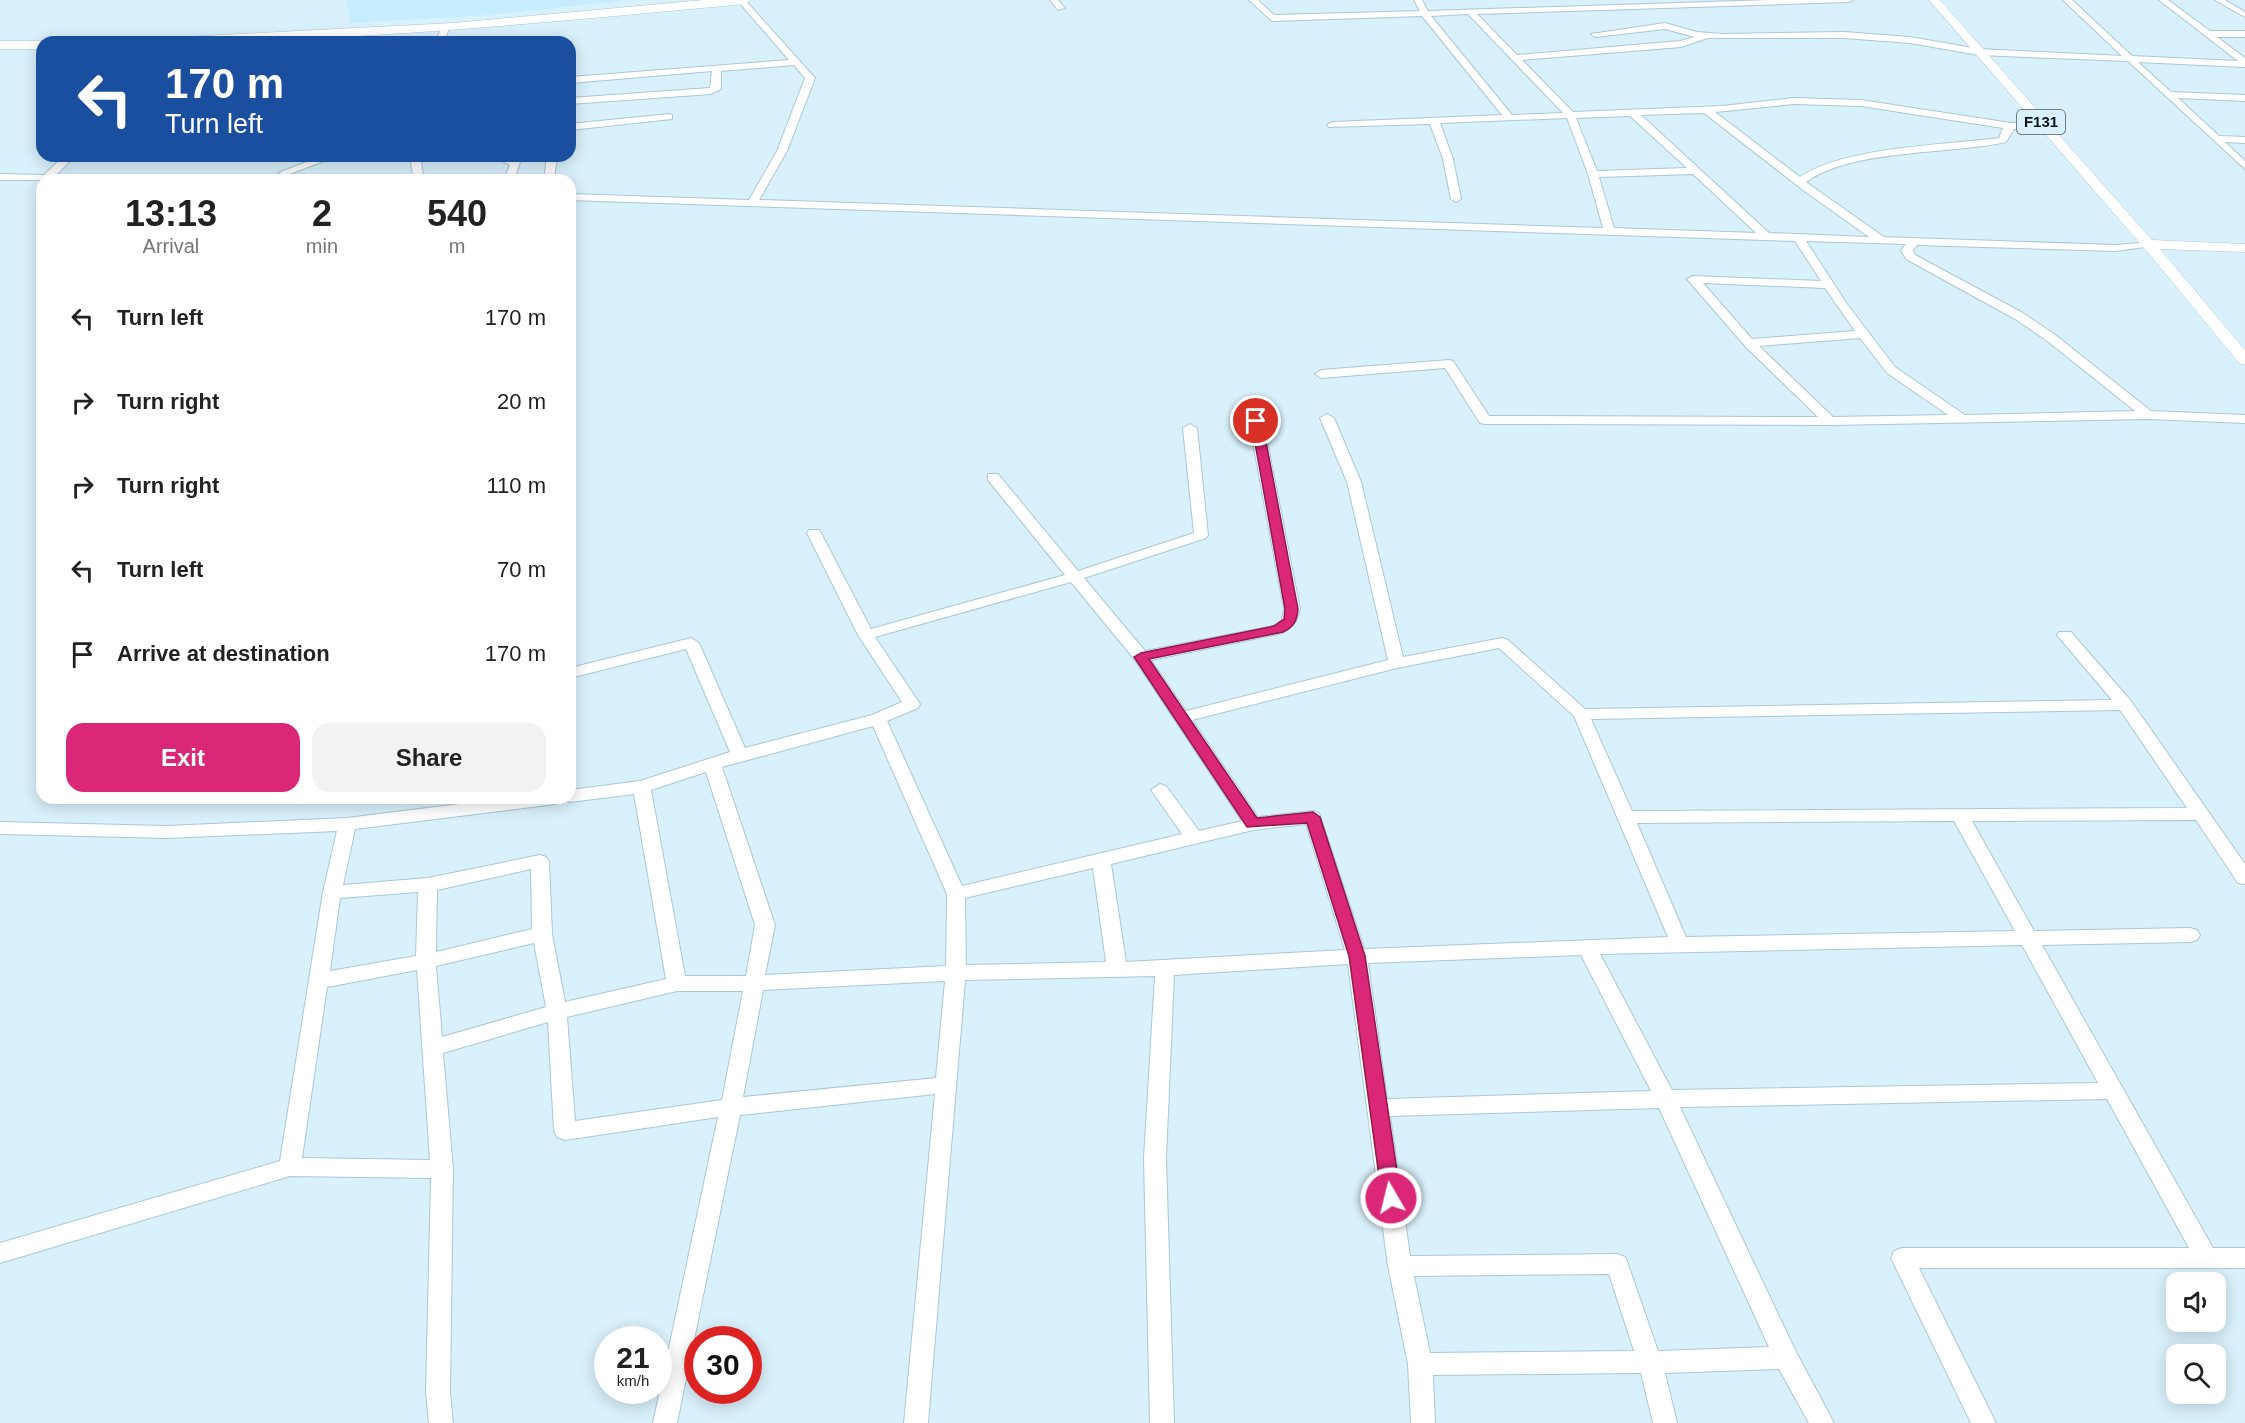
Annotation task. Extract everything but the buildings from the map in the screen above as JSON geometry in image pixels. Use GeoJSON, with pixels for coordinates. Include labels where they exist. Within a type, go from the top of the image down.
{"type":"FeatureCollection","features":[{"type":"Feature","properties":{"kind":"highway"},"geometry":{"type":"LineString","coordinates":[[290,36],[445,28],[743,0]]}},
{"type":"Feature","properties":{"kind":"highway"},"geometry":{"type":"LineString","coordinates":[[0,45],[36,45]]}},
{"type":"Feature","properties":{"kind":"main road","name":"F131"},"geometry":{"type":"LineString","coordinates":[[1934,0],[2151,248]]}},
{"type":"Feature","properties":{"kind":"main road"},"geometry":{"type":"LineString","coordinates":[[2151,248],[2245,248]]}},
{"type":"Feature","properties":{"kind":"main road"},"geometry":{"type":"LineString","coordinates":[[2151,248],[2245,254]]}},
{"type":"Feature","properties":{"kind":"main road"},"geometry":{"type":"LineString","coordinates":[[2151,248],[2245,360]]}},
{"type":"Feature","properties":{"kind":"street"},"geometry":{"type":"LineString","coordinates":[[743,0],[810,78],[782,151],[752,203]]}},
{"type":"Feature","properties":{"kind":"street"},"geometry":{"type":"LineString","coordinates":[[1054,0],[1061,8]]}},
{"type":"Feature","properties":{"kind":"street"},"geometry":{"type":"LineString","coordinates":[[1253,0],[1272,18],[1426,15],[1849,0]]}},
{"type":"Feature","properties":{"kind":"street"},"geometry":{"type":"LineString","coordinates":[[1418,0],[1431,24],[1510,119]]}},
{"type":"Feature","properties":{"kind":"street"},"geometry":{"type":"LineString","coordinates":[[2067,0],[2245,166]]}},
{"type":"Feature","properties":{"kind":"street"},"geometry":{"type":"LineString","coordinates":[[2163,0],[2245,63]]}},
{"type":"Feature","properties":{"kind":"street"},"geometry":{"type":"LineString","coordinates":[[2219,0],[2245,15]]}},
{"type":"Feature","properties":{"kind":"street"},"geometry":{"type":"LineString","coordinates":[[1660,6],[1677,28]]}},
{"type":"Feature","properties":{"kind":"street"},"geometry":{"type":"LineString","coordinates":[[2235,9],[2245,9]]}},
{"type":"Feature","properties":{"kind":"street"},"geometry":{"type":"LineString","coordinates":[[1470,12],[1571,116],[1593,174],[1610,232]]}},
{"type":"Feature","properties":{"kind":"street"},"geometry":{"type":"LineString","coordinates":[[1595,34],[1665,26],[1708,35],[1871,37],[1931,42],[1979,52],[2245,63]]}},
{"type":"Feature","properties":{"kind":"street"},"geometry":{"type":"LineString","coordinates":[[442,36],[445,28]]}},
{"type":"Feature","properties":{"kind":"street"},"geometry":{"type":"LineString","coordinates":[[2210,34],[2245,34]]}},
{"type":"Feature","properties":{"kind":"street"},"geometry":{"type":"LineString","coordinates":[[1515,58],[1681,44],[1708,35]]}},
{"type":"Feature","properties":{"kind":"street"},"geometry":{"type":"LineString","coordinates":[[684,59],[686,72]]}},
{"type":"Feature","properties":{"kind":"street"},"geometry":{"type":"LineString","coordinates":[[576,80],[797,62]]}},
{"type":"Feature","properties":{"kind":"street"},"geometry":{"type":"LineString","coordinates":[[576,101],[711,91],[716,89],[717,70]]}},
{"type":"Feature","properties":{"kind":"street"},"geometry":{"type":"LineString","coordinates":[[2169,95],[2245,98]]}},
{"type":"Feature","properties":{"kind":"street"},"geometry":{"type":"LineString","coordinates":[[1332,125],[1571,116],[1705,109],[1794,101],[1830,101],[1908,109],[2011,126],[2042,123]]}},
{"type":"Feature","properties":{"kind":"street"},"geometry":{"type":"LineString","coordinates":[[1705,109],[1800,182],[1881,240]]}},
{"type":"Feature","properties":{"kind":"street"},"geometry":{"type":"LineString","coordinates":[[1633,112],[1767,237]]}},
{"type":"Feature","properties":{"kind":"street"},"geometry":{"type":"LineString","coordinates":[[576,126],[669,117]]}},
{"type":"Feature","properties":{"kind":"street"},"geometry":{"type":"LineString","coordinates":[[1434,121],[1448,159],[1456,199]]}},
{"type":"Feature","properties":{"kind":"street"},"geometry":{"type":"LineString","coordinates":[[1800,182],[1805,175],[1848,162],[1917,149],[2003,140],[2005,131],[2011,126]]}},
{"type":"Feature","properties":{"kind":"street"},"geometry":{"type":"LineString","coordinates":[[2216,139],[2245,140]]}},
{"type":"Feature","properties":{"kind":"street"},"geometry":{"type":"LineString","coordinates":[[51,174],[63,162]]}},
{"type":"Feature","properties":{"kind":"street"},"geometry":{"type":"LineString","coordinates":[[288,174],[317,162]]}},
{"type":"Feature","properties":{"kind":"street"},"geometry":{"type":"LineString","coordinates":[[512,162],[516,164],[512,174]]}},
{"type":"Feature","properties":{"kind":"street"},"geometry":{"type":"LineString","coordinates":[[1593,174],[1696,171]]}},
{"type":"Feature","properties":{"kind":"street"},"geometry":{"type":"LineString","coordinates":[[0,177],[36,178]]}},
{"type":"Feature","properties":{"kind":"street"},"geometry":{"type":"LineString","coordinates":[[576,197],[2151,248]]}},
{"type":"Feature","properties":{"kind":"street"},"geometry":{"type":"LineString","coordinates":[[1799,238],[1862,334],[1891,370],[1963,419]]}},
{"type":"Feature","properties":{"kind":"street"},"geometry":{"type":"LineString","coordinates":[[1914,242],[1907,250],[1910,257],[2019,316],[2050,336],[2148,416]]}},
{"type":"Feature","properties":{"kind":"street"},"geometry":{"type":"LineString","coordinates":[[1829,285],[1693,279],[1749,343],[1830,421]]}},
{"type":"Feature","properties":{"kind":"street"},"geometry":{"type":"LineString","coordinates":[[1749,343],[1862,334]]}},
{"type":"Feature","properties":{"kind":"street"},"geometry":{"type":"LineString","coordinates":[[1321,374],[1449,364],[1485,420],[1830,421],[2148,416],[2245,419]]}},
{"type":"Feature","properties":{"kind":"street"},"geometry":{"type":"LineString","coordinates":[[1327,417],[1354,482],[1397,663]]}},
{"type":"Feature","properties":{"kind":"street"},"geometry":{"type":"LineString","coordinates":[[1141,657],[1278,630],[1291,619],[1292,609],[1256,421]]}},
{"type":"Feature","properties":{"kind":"street"},"geometry":{"type":"LineString","coordinates":[[866,635],[1073,578],[1201,535],[1190,428]]}},
{"type":"Feature","properties":{"kind":"street"},"geometry":{"type":"LineString","coordinates":[[993,477],[1073,578],[1141,657],[1253,824]]}},
{"type":"Feature","properties":{"kind":"street"},"geometry":{"type":"LineString","coordinates":[[576,795],[642,787],[713,766],[740,755],[878,719],[912,704],[866,635],[813,533]]}},
{"type":"Feature","properties":{"kind":"street"},"geometry":{"type":"LineString","coordinates":[[2065,634],[2125,705],[2245,878]]}},
{"type":"Feature","properties":{"kind":"street"},"geometry":{"type":"LineString","coordinates":[[576,672],[691,643],[740,755]]}},
{"type":"Feature","properties":{"kind":"street"},"geometry":{"type":"LineString","coordinates":[[1183,717],[1397,663],[1502,643],[1581,714],[1680,944]]}},
{"type":"Feature","properties":{"kind":"street"},"geometry":{"type":"LineString","coordinates":[[1581,714],[2125,705]]}},
{"type":"Feature","properties":{"kind":"street"},"geometry":{"type":"LineString","coordinates":[[878,719],[956,894],[956,973],[916,1423]]}},
{"type":"Feature","properties":{"kind":"street"},"geometry":{"type":"LineString","coordinates":[[665,1423],[756,983],[765,925],[713,766]]}},
{"type":"Feature","properties":{"kind":"street"},"geometry":{"type":"LineString","coordinates":[[642,787],[677,984]]}},
{"type":"Feature","properties":{"kind":"street"},"geometry":{"type":"LineString","coordinates":[[1160,790],[1195,839]]}},
{"type":"Feature","properties":{"kind":"street"},"geometry":{"type":"LineString","coordinates":[[0,828],[167,832],[347,824],[507,804]]}},
{"type":"Feature","properties":{"kind":"street"},"geometry":{"type":"LineString","coordinates":[[1626,817],[2200,814]]}},
{"type":"Feature","properties":{"kind":"street"},"geometry":{"type":"LineString","coordinates":[[1960,816],[2206,1257]]}},
{"type":"Feature","properties":{"kind":"street"},"geometry":{"type":"LineString","coordinates":[[956,894],[1253,824],[1313,817],[1357,956],[1380,1108],[1400,1266],[1420,1364],[1423,1423]]}},
{"type":"Feature","properties":{"kind":"street"},"geometry":{"type":"LineString","coordinates":[[290,1167],[332,892],[347,824]]}},
{"type":"Feature","properties":{"kind":"street"},"geometry":{"type":"LineString","coordinates":[[1101,860],[1117,969]]}},
{"type":"Feature","properties":{"kind":"street"},"geometry":{"type":"LineString","coordinates":[[332,892],[428,885],[540,861],[542,934],[557,1012],[565,1131],[731,1107],[945,1085]]}},
{"type":"Feature","properties":{"kind":"street"},"geometry":{"type":"LineString","coordinates":[[428,885],[426,961],[442,1169],[438,1392],[441,1423]]}},
{"type":"Feature","properties":{"kind":"street"},"geometry":{"type":"LineString","coordinates":[[318,981],[426,961],[542,934]]}},
{"type":"Feature","properties":{"kind":"street"},"geometry":{"type":"LineString","coordinates":[[432,1048],[557,1012],[677,984],[756,983],[956,973],[1165,968],[1357,956],[1680,944],[2190,935]]}},
{"type":"Feature","properties":{"kind":"street"},"geometry":{"type":"LineString","coordinates":[[1588,949],[1666,1099],[1786,1358],[1822,1423]]}},
{"type":"Feature","properties":{"kind":"street"},"geometry":{"type":"LineString","coordinates":[[1162,1423],[1155,1158],[1165,968]]}},
{"type":"Feature","properties":{"kind":"street"},"geometry":{"type":"LineString","coordinates":[[1380,1108],[1666,1099],[2114,1092]]}},
{"type":"Feature","properties":{"kind":"street"},"geometry":{"type":"LineString","coordinates":[[0,1253],[290,1167],[442,1169]]}},
{"type":"Feature","properties":{"kind":"street"},"geometry":{"type":"LineString","coordinates":[[1984,1423],[1902,1258],[2245,1257]]}},
{"type":"Feature","properties":{"kind":"street"},"geometry":{"type":"LineString","coordinates":[[1400,1266],[1617,1264],[1650,1362],[1665,1423]]}},
{"type":"Feature","properties":{"kind":"street"},"geometry":{"type":"LineString","coordinates":[[1420,1364],[1786,1358]]}},
{"type":"Feature","properties":{"kind":"shaded area"},"geometry":{"type":"Polygon","coordinates":[[[628,0],[491,15],[350,23],[347,1],[628,0]]]}},
{"type":"Feature","properties":{"kind":"route"},"geometry":{"type":"LineString","coordinates":[[1256,421],[1292,609],[1291,619],[1278,630],[1141,657],[1253,824],[1313,817],[1357,956],[1391,1198]]}}]}
